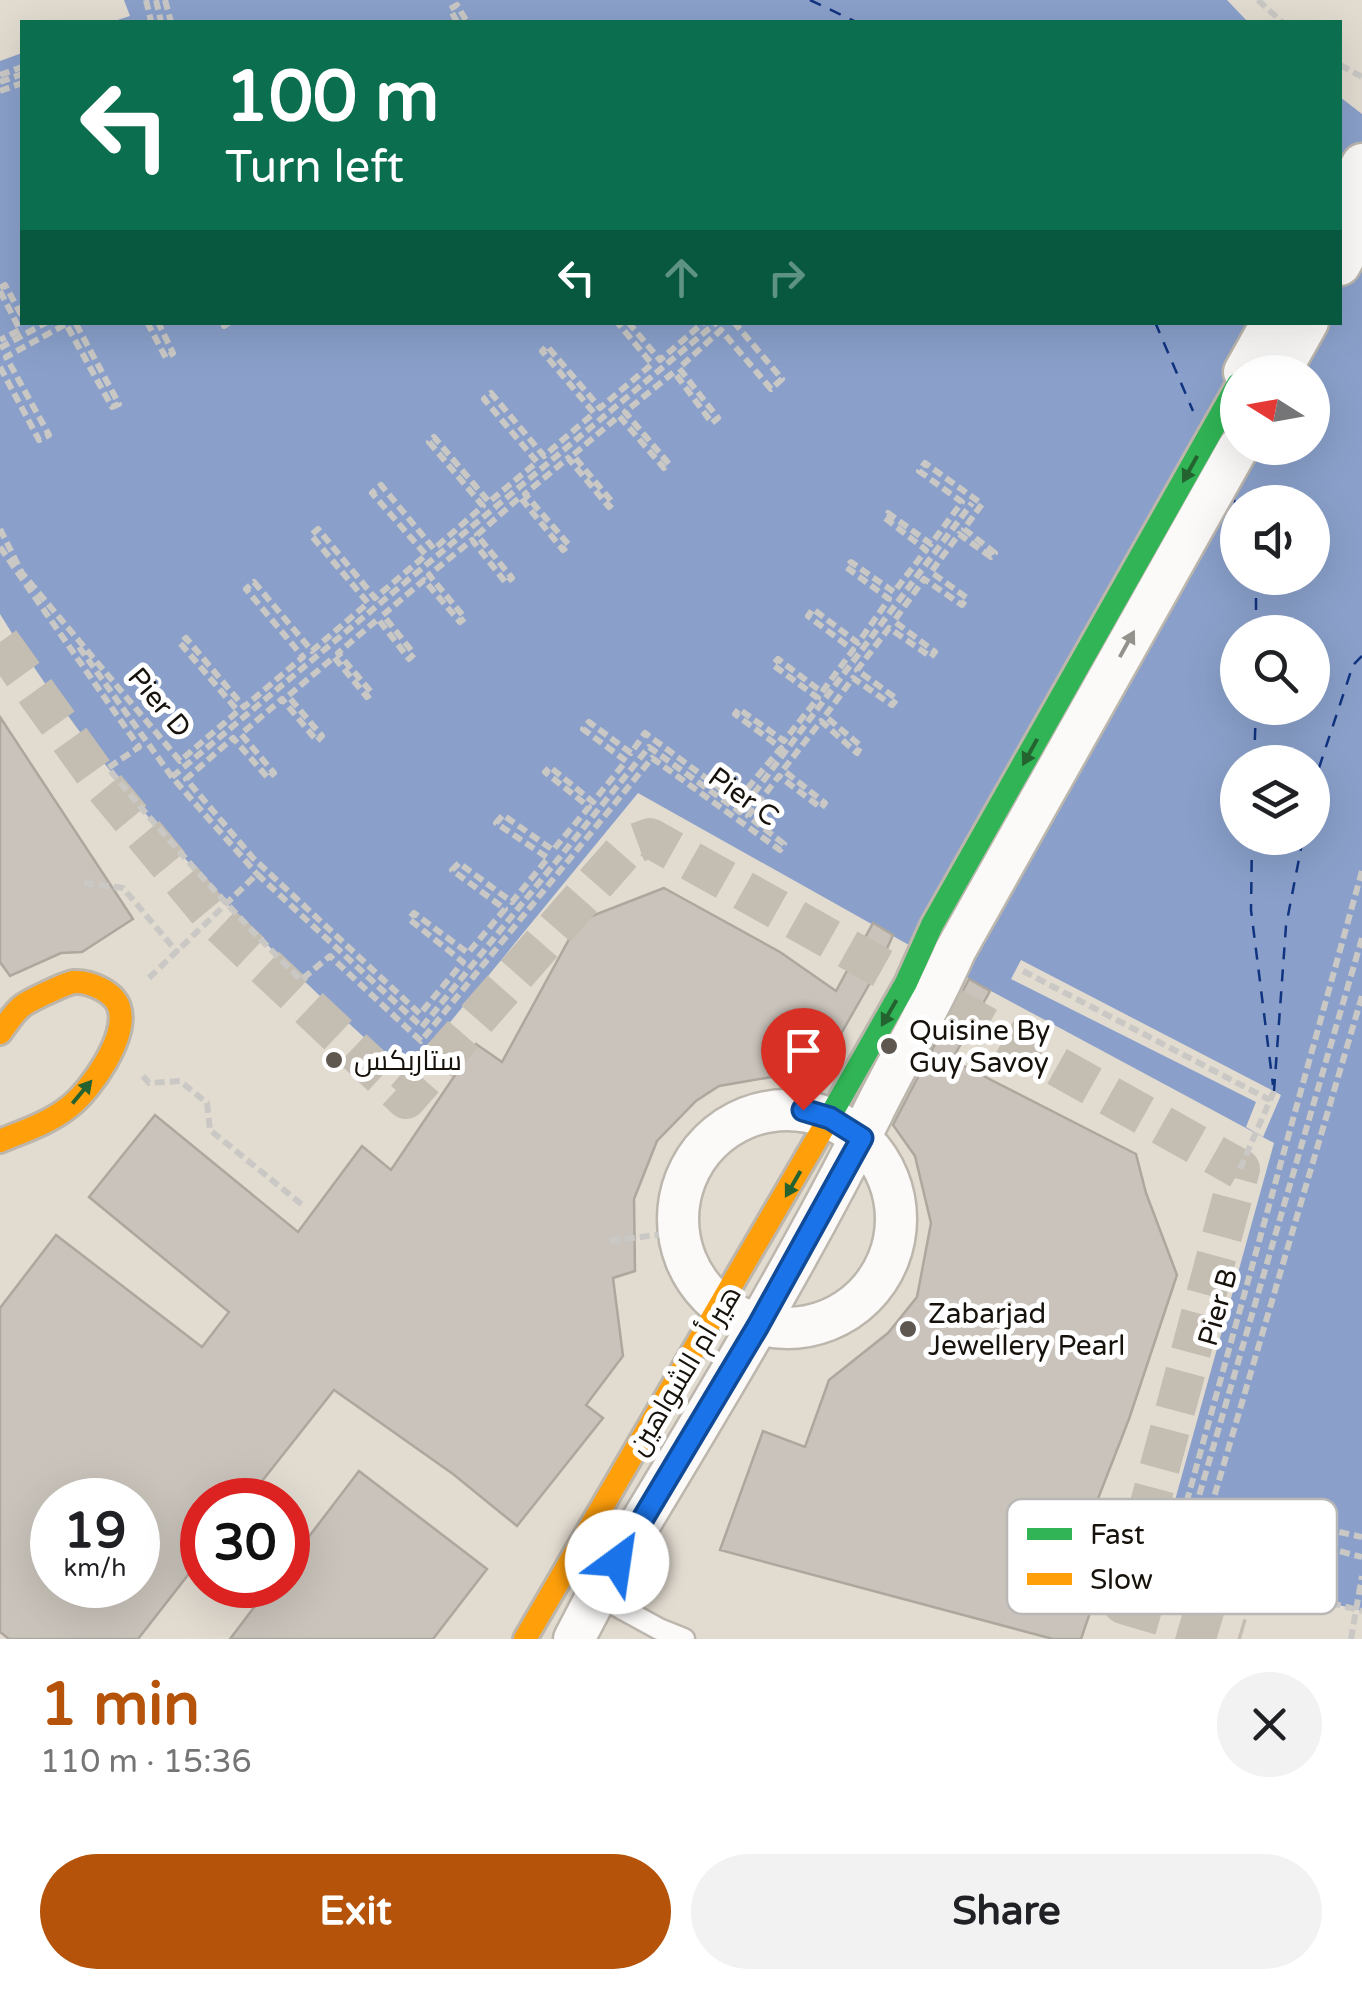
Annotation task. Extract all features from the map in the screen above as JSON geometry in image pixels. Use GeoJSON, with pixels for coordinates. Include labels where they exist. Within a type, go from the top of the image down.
{"type":"FeatureCollection","features":[{"type":"Feature","properties":{"kind":"street"},"geometry":{"type":"LineString","coordinates":[[1342,199],[1362,164]]}},
{"type":"Feature","properties":{"kind":"street"},"geometry":{"type":"LineString","coordinates":[[1342,261],[1362,226]]}},
{"type":"Feature","properties":{"kind":"street"},"geometry":{"type":"LineString","coordinates":[[1254,355],[1270,325]]}},
{"type":"Feature","properties":{"kind":"street"},"geometry":{"type":"LineString","coordinates":[[1290,355],[1306,325]]}},
{"type":"Feature","properties":{"kind":"street"},"geometry":{"type":"LineString","coordinates":[[851,1117],[935,998],[946,934],[1220,418]]}},
{"type":"Feature","properties":{"kind":"street"},"geometry":{"type":"LineString","coordinates":[[946,934],[1228,465]]}},
{"type":"Feature","properties":{"kind":"street"},"geometry":{"type":"LineString","coordinates":[[0,1033],[22,1005],[74,982],[108,991],[120,1007],[120,1029],[113,1047],[72,1105],[50,1120],[6,1127]]}},
{"type":"Feature","properties":{"kind":"street"},"geometry":{"type":"LineString","coordinates":[[774,1110],[851,1117],[886,1172],[897,1212],[892,1254],[872,1290],[840,1317],[800,1329],[758,1326],[722,1308],[700,1287],[686,1261],[679,1232],[679,1204],[687,1176],[702,1152],[722,1132],[747,1117],[774,1110]]}},
{"type":"Feature","properties":{"kind":"street","name":"هير أم الشواهين"},"geometry":{"type":"LineString","coordinates":[[525,1639],[722,1308],[851,1117]]}},
{"type":"Feature","properties":{"kind":"street","name":"هير أم الشواهين"},"geometry":{"type":"LineString","coordinates":[[574,1639],[758,1326],[851,1117]]}},
{"type":"Feature","properties":{"kind":"street"},"geometry":{"type":"LineString","coordinates":[[561,1576],[597,1595]]}},
{"type":"Feature","properties":{"kind":"lane"},"geometry":{"type":"LineString","coordinates":[[597,1595],[659,1630],[684,1639]]}},
{"type":"Feature","properties":{"kind":"path"},"geometry":{"type":"LineString","coordinates":[[1258,0],[1280,20]]}},
{"type":"Feature","properties":{"kind":"path"},"geometry":{"type":"LineString","coordinates":[[456,20],[450,9],[457,4],[466,20]]}},
{"type":"Feature","properties":{"kind":"path"},"geometry":{"type":"LineString","coordinates":[[0,344],[20,330],[0,290],[5,286],[20,309]]}},
{"type":"Feature","properties":{"kind":"path"},"geometry":{"type":"LineString","coordinates":[[0,344],[41,325]]}},
{"type":"Feature","properties":{"kind":"path"},"geometry":{"type":"LineString","coordinates":[[0,367],[39,440],[49,435],[6,357],[64,325]]}},
{"type":"Feature","properties":{"kind":"path"},"geometry":{"type":"LineString","coordinates":[[67,325],[112,408],[119,404],[77,325]]}},
{"type":"Feature","properties":{"kind":"path"},"geometry":{"type":"LineString","coordinates":[[150,325],[166,358],[173,353],[159,325]]}},
{"type":"Feature","properties":{"kind":"path","name":"Pier D"},"geometry":{"type":"LineString","coordinates":[[18,572],[180,760],[238,711],[180,643],[186,638],[244,707],[304,657],[246,589],[254,582],[312,651],[368,603],[311,535],[318,530],[375,598],[426,556],[372,493],[381,485],[434,548],[483,506],[429,442],[434,436],[489,502],[537,462],[484,399],[491,393],[544,456],[594,413],[542,351],[548,346],[600,408],[652,364],[620,325]]}},
{"type":"Feature","properties":{"kind":"path"},"geometry":{"type":"LineString","coordinates":[[631,325],[660,360],[701,325]]}},
{"type":"Feature","properties":{"kind":"path"},"geometry":{"type":"LineString","coordinates":[[172,778],[713,325]]}},
{"type":"Feature","properties":{"kind":"path","name":"Pier D"},"geometry":{"type":"LineString","coordinates":[[252,858],[186,779],[233,738],[268,778],[274,773],[241,734],[282,700],[317,741],[322,736],[288,696],[334,657],[367,697],[372,693],[338,653],[378,619],[409,659],[414,654],[382,615],[424,580],[460,622],[465,618],[429,575],[472,540],[506,583],[512,578],[477,535],[520,498],[563,550],[569,545],[526,494],[568,458],[609,507],[613,504],[573,455],[619,416],[664,468],[669,464],[625,412],[674,372],[712,423],[718,418],[679,368],[722,330],[771,388],[782,380],[736,325]]}},
{"type":"Feature","properties":{"kind":"path","name":"Pier C"},"geometry":{"type":"LineString","coordinates":[[224,904],[301,980],[330,956],[422,1040],[652,758],[780,850],[784,844],[748,816],[779,776],[821,808],[826,803],[783,770],[820,721],[857,753],[861,746],[825,716],[852,678],[892,705],[897,699],[857,670],[889,628],[930,657],[935,652],[894,620],[924,579],[962,606],[967,598],[931,572],[959,534],[991,558],[994,552],[964,529],[982,504],[924,463],[919,471],[962,502],[931,544],[888,512],[885,518],[926,550],[894,592],[852,562],[846,567],[889,599],[858,643],[813,609],[808,616],[854,650],[822,692],[778,659],[773,665],[818,698],[784,741],[739,709],[735,714],[781,748],[737,801],[645,734],[631,752],[588,722],[583,729],[626,761],[593,802],[550,767],[545,772],[589,808],[552,850],[504,815],[496,822],[548,858],[512,902],[459,862],[452,870],[505,909],[468,953],[414,914],[408,920],[463,962],[420,1014],[252,858]]}},
{"type":"Feature","properties":{"kind":"path"},"geometry":{"type":"LineString","coordinates":[[0,529],[24,570],[172,778],[257,874],[422,1027],[649,748],[740,812],[972,503]]}},
{"type":"Feature","properties":{"kind":"path"},"geometry":{"type":"LineString","coordinates":[[0,529],[18,572]]}},
{"type":"Feature","properties":{"kind":"path"},"geometry":{"type":"LineString","coordinates":[[0,547],[18,572]]}},
{"type":"Feature","properties":{"kind":"path","name":"Pier D"},"geometry":{"type":"LineString","coordinates":[[18,572],[139,746],[108,768],[224,904]]}},
{"type":"Feature","properties":{"kind":"path","name":"Pier B"},"geometry":{"type":"LineString","coordinates":[[1187,1499],[1362,871]]}},
{"type":"Feature","properties":{"kind":"path"},"geometry":{"type":"LineString","coordinates":[[120,1007],[257,874]]}},
{"type":"Feature","properties":{"kind":"path"},"geometry":{"type":"LineString","coordinates":[[84,883],[123,888],[178,953]]}},
{"type":"Feature","properties":{"kind":"path"},"geometry":{"type":"LineString","coordinates":[[1198,1499],[1362,938]]}},
{"type":"Feature","properties":{"kind":"path"},"geometry":{"type":"LineString","coordinates":[[1023,971],[1270,1100]]}},
{"type":"Feature","properties":{"kind":"path","name":"Pier B"},"geometry":{"type":"LineString","coordinates":[[1213,1499],[1362,996]]}},
{"type":"Feature","properties":{"kind":"path"},"geometry":{"type":"LineString","coordinates":[[113,1047],[150,1083],[180,1081],[207,1103],[210,1130],[304,1207]]}},
{"type":"Feature","properties":{"kind":"path"},"geometry":{"type":"LineString","coordinates":[[1240,1169],[1274,1091]]}},
{"type":"Feature","properties":{"kind":"path"},"geometry":{"type":"LineString","coordinates":[[610,1242],[679,1232]]}},
{"type":"Feature","properties":{"kind":"path","name":"Pier B"},"geometry":{"type":"LineString","coordinates":[[1337,1532],[1362,1537]]}},
{"type":"Feature","properties":{"kind":"path"},"geometry":{"type":"LineString","coordinates":[[1337,1550],[1362,1557]]}},
{"type":"Feature","properties":{"kind":"path"},"geometry":{"type":"LineString","coordinates":[[1351,1639],[1362,1576]]}},
{"type":"Feature","properties":{"kind":"water"},"geometry":{"type":"Polygon","coordinates":[[[124,0],[1227,0],[1246,20],[117,20],[130,16],[124,0]]]}},
{"type":"Feature","properties":{"kind":"water"},"geometry":{"type":"Polygon","coordinates":[[[20,54],[20,325],[1342,325],[1342,99],[1362,114],[1362,1611],[1337,1604],[1337,1499],[1175,1499],[1274,1143],[991,991],[638,793],[406,1076],[293,970],[186,860],[87,742],[0,614],[0,61],[20,54]]]}},
{"type":"Feature","properties":{"kind":"pier"},"geometry":{"type":"Polygon","coordinates":[[[1021,960],[1281,1095],[1263,1137],[1246,1127],[1256,1102],[1011,979],[1021,960]]]}},
{"type":"Feature","properties":{"kind":"building"},"geometry":{"type":"Polygon","coordinates":[[[0,717],[133,919],[82,952],[61,953],[10,976],[0,962],[0,717]]]}},
{"type":"Feature","properties":{"kind":"building"},"geometry":{"type":"Polygon","coordinates":[[[664,888],[780,952],[836,991],[873,923],[893,935],[822,1067],[801,1058],[789,1074],[719,1086],[696,1101],[657,1141],[634,1199],[635,1271],[613,1278],[623,1356],[586,1405],[603,1418],[517,1526],[453,1474],[334,1390],[264,1478],[180,1478],[180,1585],[138,1639],[9,1639],[0,1632],[0,1308],[56,1235],[202,1347],[229,1312],[89,1197],[155,1115],[298,1232],[362,1146],[391,1170],[476,1044],[502,1062],[579,921],[664,888]]]}},
{"type":"Feature","properties":{"kind":"building"},"geometry":{"type":"Polygon","coordinates":[[[969,979],[990,991],[952,1060],[1136,1154],[1146,1193],[1177,1275],[1129,1419],[1098,1499],[1007,1499],[1007,1614],[1090,1614],[1081,1639],[1053,1639],[720,1550],[763,1431],[805,1447],[829,1380],[888,1333],[917,1297],[931,1223],[915,1156],[893,1125],[969,979]]]}},
{"type":"Feature","properties":{"kind":"building"},"geometry":{"type":"Polygon","coordinates":[[[359,1471],[487,1569],[433,1639],[230,1639],[254,1608],[310,1608],[310,1535],[359,1471]]]}},
{"type":"Feature","properties":{"kind":"ferry route"},"geometry":{"type":"LineString","coordinates":[[810,0],[852,20]]}},
{"type":"Feature","properties":{"kind":"ferry route"},"geometry":{"type":"LineString","coordinates":[[1156,325],[1193,411]]}},
{"type":"Feature","properties":{"kind":"ferry route"},"geometry":{"type":"LineString","coordinates":[[1256,595],[1256,615]]}},
{"type":"Feature","properties":{"kind":"ferry route"},"geometry":{"type":"LineString","coordinates":[[1327,745],[1353,665],[1362,656]]}},
{"type":"Feature","properties":{"kind":"ferry route"},"geometry":{"type":"LineString","coordinates":[[1255,725],[1255,745]]}},
{"type":"Feature","properties":{"kind":"ferry route"},"geometry":{"type":"LineString","coordinates":[[1252,855],[1251,910],[1273,1085]]}},
{"type":"Feature","properties":{"kind":"ferry route"},"geometry":{"type":"LineString","coordinates":[[1274,1091],[1286,926],[1300,855]]}},
{"type":"Feature","properties":{"kind":"tunnel"},"geometry":{"type":"LineString","coordinates":[[0,642],[100,781],[213,917],[406,1099],[628,846],[650,838],[1240,1169],[1151,1499]]}},
{"type":"Feature","properties":{"kind":"tunnel"},"geometry":{"type":"LineString","coordinates":[[1157,1614],[1241,1639]]}},
{"type":"Feature","properties":{"kind":"traffic: fast"},"geometry":{"type":"LineString","coordinates":[[825,1125],[906,983],[932,925],[1220,416]]}},
{"type":"Feature","properties":{"kind":"traffic: slow"},"geometry":{"type":"LineString","coordinates":[[0,1033],[25,1004],[74,982],[101,988],[119,1007],[121,1019],[113,1047],[88,1088],[53,1118],[0,1141]]}},
{"type":"Feature","properties":{"kind":"traffic: slow"},"geometry":{"type":"LineString","coordinates":[[525,1639],[825,1125]]}},
{"type":"Feature","properties":{"kind":"place","name":"Quisine By Guy Savoy"},"geometry":{"type":"Point","coordinates":[889,1046]}},
{"type":"Feature","properties":{"kind":"place","name":"ستاربكس"},"geometry":{"type":"Point","coordinates":[334,1060]}},
{"type":"Feature","properties":{"kind":"place","name":"Zabarjad Jewellery Pearl"},"geometry":{"type":"Point","coordinates":[908,1329]}},
{"type":"Feature","properties":{"kind":"route"},"geometry":{"type":"LineString","coordinates":[[617,1562],[758,1326],[862,1138],[830,1118],[803,1110]]}}]}
